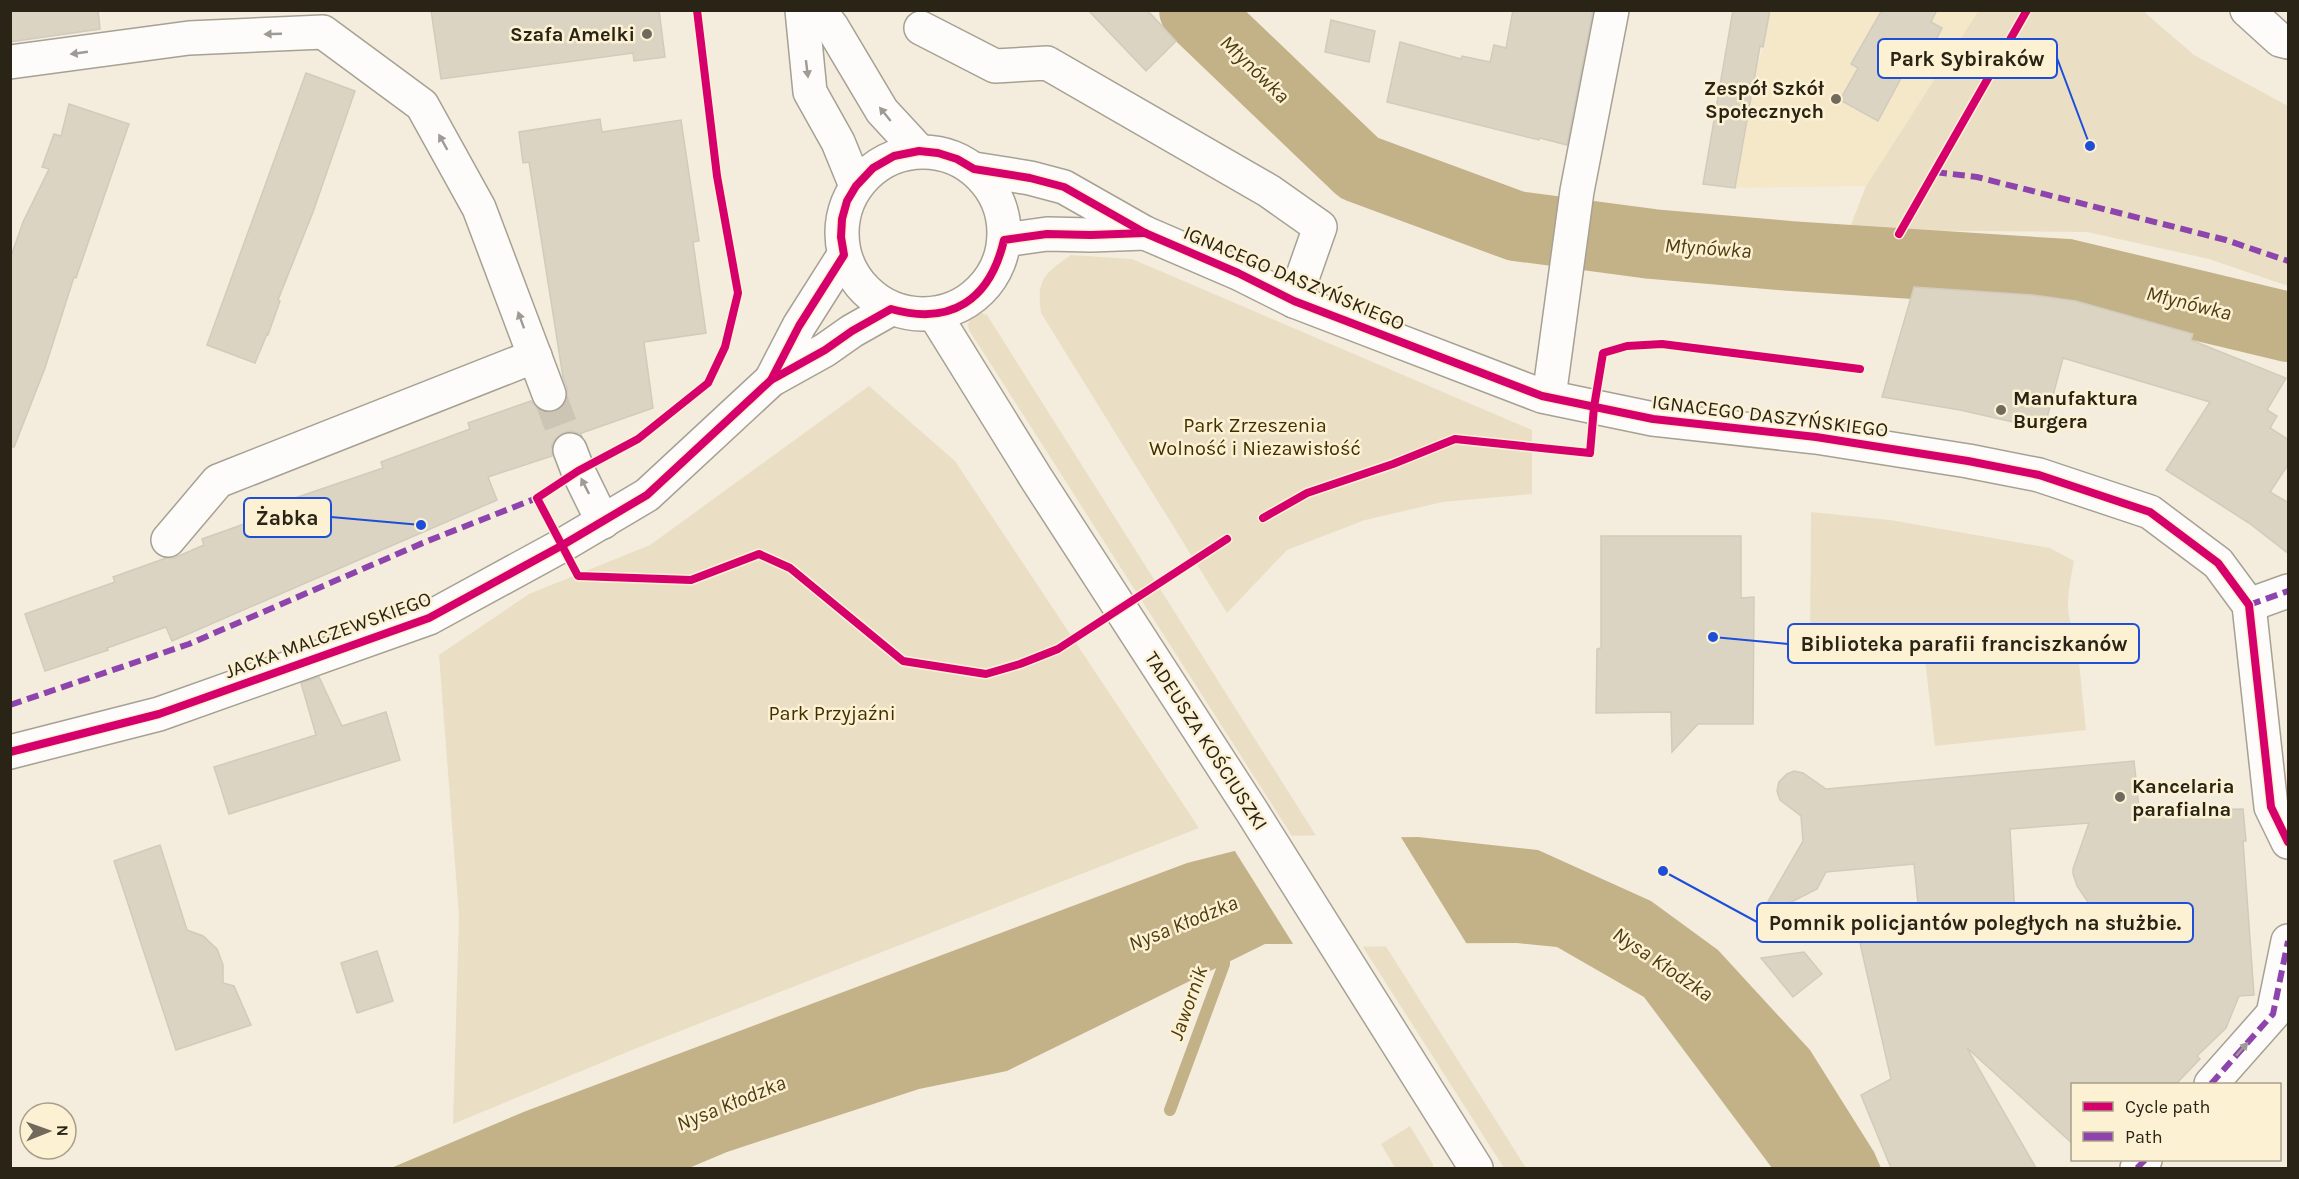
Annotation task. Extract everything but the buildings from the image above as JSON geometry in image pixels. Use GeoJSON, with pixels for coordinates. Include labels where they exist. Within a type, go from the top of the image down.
{"type":"FeatureCollection","features":[{"type":"Feature","properties":{"kind":"street"},"geometry":{"type":"LineString","coordinates":[[802,10],[810,92],[838,142],[856,186]]}},
{"type":"Feature","properties":{"kind":"street"},"geometry":{"type":"LineString","coordinates":[[819,10],[832,27],[882,111],[919,151]]}},
{"type":"Feature","properties":{"kind":"street"},"geometry":{"type":"LineString","coordinates":[[1550,397],[1577,191],[1612,10]]}},
{"type":"Feature","properties":{"kind":"street"},"geometry":{"type":"LineString","coordinates":[[2247,10],[2280,40],[2289,42]]}},
{"type":"Feature","properties":{"kind":"street"},"geometry":{"type":"LineString","coordinates":[[10,62],[323,21],[422,105],[480,208],[549,394]]}},
{"type":"Feature","properties":{"kind":"street"},"geometry":{"type":"LineString","coordinates":[[921,28],[995,66],[1047,63],[1269,191],[1320,227],[1294,301]]}},
{"type":"Feature","properties":{"kind":"street"},"geometry":{"type":"LineString","coordinates":[[919,151],[939,153],[957,159],[974,169],[992,189],[1002,214],[1005,240],[1000,261],[991,279],[983,288],[956,308],[935,315],[912,315],[891,309],[870,296],[854,277],[844,255],[841,237],[842,219],[847,201],[856,186],[873,168],[894,156],[919,151]]}},
{"type":"Feature","properties":{"kind":"street","name":"IGNACEGO DASZYŃSKIEGO"},"geometry":{"type":"LineString","coordinates":[[974,169],[1030,178],[1064,187],[1144,233],[1238,273],[1294,301],[1531,392],[1653,419],[1816,437],[1968,461],[2039,475],[2150,512],[2218,563],[2249,605]]}},
{"type":"Feature","properties":{"kind":"street","name":"IGNACEGO DASZYŃSKIEGO"},"geometry":{"type":"LineString","coordinates":[[1005,240],[1047,234],[1144,233]]}},
{"type":"Feature","properties":{"kind":"street","name":"JACKA MALCZEWSKIEGO"},"geometry":{"type":"LineString","coordinates":[[771,380],[799,326],[844,255]]}},
{"type":"Feature","properties":{"kind":"street","name":"JACKA MALCZEWSKIEGO"},"geometry":{"type":"LineString","coordinates":[[10,752],[159,714],[429,618],[603,522],[647,495],[771,380],[891,309]]}},
{"type":"Feature","properties":{"kind":"street","name":"TADEUSZA KOŚCIUSZKI"},"geometry":{"type":"LineString","coordinates":[[935,315],[1036,478],[1251,810],[1476,1168]]}},
{"type":"Feature","properties":{"kind":"street"},"geometry":{"type":"LineString","coordinates":[[168,540],[218,480],[535,356]]}},
{"type":"Feature","properties":{"kind":"street"},"geometry":{"type":"LineString","coordinates":[[570,450],[603,522]]}},
{"type":"Feature","properties":{"kind":"street"},"geometry":{"type":"LineString","coordinates":[[2289,591],[2249,605],[2271,807],[2289,842]]}},
{"type":"Feature","properties":{"kind":"street"},"geometry":{"type":"LineString","coordinates":[[2212,1083],[2273,1014],[2289,941]]}},
{"type":"Feature","properties":{"kind":"shaded area","name":"Zespół Szkół Społecznych"},"geometry":{"type":"Polygon","coordinates":[[[1770,11],[1979,11],[1866,186],[1735,188],[1756,69],[1770,11]]]}},
{"type":"Feature","properties":{"kind":"green space"},"geometry":{"type":"Polygon","coordinates":[[[1979,10],[2143,11],[2194,55],[2288,106],[2288,286],[2209,259],[2087,232],[1849,230],[1866,186],[1979,10]]]}},
{"type":"Feature","properties":{"kind":"green space","name":"Park Zrzeszenia Wolność i Niezawisłość"},"geometry":{"type":"Polygon","coordinates":[[[1071,255],[1132,259],[1532,430],[1532,494],[1443,502],[1365,520],[1287,550],[1227,613],[1041,313],[1040,292],[1044,278],[1071,255]]]}},
{"type":"Feature","properties":{"kind":"green space"},"geometry":{"type":"Polygon","coordinates":[[[981,313],[987,315],[1526,1168],[1504,1168],[969,330],[970,320],[981,313]]]}},
{"type":"Feature","properties":{"kind":"green space","name":"Park Przyjaźni"},"geometry":{"type":"Polygon","coordinates":[[[869,386],[955,461],[1199,828],[642,1046],[453,1124],[459,916],[439,655],[529,594],[650,545],[869,386]]]}},
{"type":"Feature","properties":{"kind":"green space"},"geometry":{"type":"Polygon","coordinates":[[[1811,512],[1890,520],[2050,548],[2074,561],[2068,608],[2076,633],[2086,730],[1935,746],[1925,660],[1810,654],[1811,512]]]}},
{"type":"Feature","properties":{"kind":"green space"},"geometry":{"type":"Polygon","coordinates":[[[1410,1126],[1433,1164],[1433,1168],[1395,1168],[1381,1144],[1410,1126]]]}},
{"type":"Feature","properties":{"kind":"water","name":"Nysa Kłodzka"},"geometry":{"type":"Polygon","coordinates":[[[1418,837],[1538,850],[1651,901],[1718,950],[1810,1050],[1874,1152],[1881,1168],[1772,1168],[1644,997],[1557,947],[1517,943],[1265,944],[1007,1071],[919,1089],[727,1152],[689,1168],[391,1168],[526,1111],[1187,863],[1282,839],[1418,837]]]}},
{"type":"Feature","properties":{"kind":"pier"},"geometry":{"type":"Polygon","coordinates":[[[1399,834],[1468,946],[1295,947],[1233,848],[1282,836],[1399,834]]]}},
{"type":"Feature","properties":{"kind":"waterway","name":"Młynówka"},"geometry":{"type":"LineString","coordinates":[[1194,10],[1359,168],[1516,226],[1652,244],[1790,256],[2067,274],[2288,327]]}},
{"type":"Feature","properties":{"kind":"waterway","name":"Jawornik"},"geometry":{"type":"LineString","coordinates":[[1170,1110],[1224,964],[1224,950]]}},
{"type":"Feature","properties":{"kind":"tunnel"},"geometry":{"type":"LineString","coordinates":[[549,394],[570,450]]}},
{"type":"Feature","properties":{"kind":"marked path"},"geometry":{"type":"LineString","coordinates":[[1935,172],[1977,177],[2226,240],[2288,261]]}},
{"type":"Feature","properties":{"kind":"marked path"},"geometry":{"type":"LineString","coordinates":[[10,705],[189,644],[425,542],[537,498]]}},
{"type":"Feature","properties":{"kind":"marked path"},"geometry":{"type":"LineString","coordinates":[[2249,605],[2288,591]]}},
{"type":"Feature","properties":{"kind":"marked path"},"geometry":{"type":"LineString","coordinates":[[2212,1083],[2273,1014],[2288,941]]}},
{"type":"Feature","properties":{"kind":"marked path"},"geometry":{"type":"LineString","coordinates":[[2137,1168],[2144,1161]]}},
{"type":"Feature","properties":{"kind":"cycle path"},"geometry":{"type":"LineString","coordinates":[[697,10],[717,176],[738,293],[725,347],[708,383],[638,439],[578,471],[537,498],[578,576],[691,580],[759,554],[790,568],[903,661],[986,674],[1058,649],[1227,539]]}},
{"type":"Feature","properties":{"kind":"cycle path"},"geometry":{"type":"LineString","coordinates":[[1899,234],[2027,10]]}},
{"type":"Feature","properties":{"kind":"cycle path"},"geometry":{"type":"LineString","coordinates":[[771,380],[799,326],[844,255],[841,237],[842,219],[847,201],[856,186],[873,168],[894,156],[919,151],[938,153],[957,159],[974,169],[1030,178],[1064,187],[1145,233],[1238,273],[1294,301],[1542,396],[1653,419],[1816,437],[1968,461],[2039,475],[2150,512],[2218,563],[2249,605],[2271,807],[2288,842]]}},
{"type":"Feature","properties":{"kind":"cycle path"},"geometry":{"type":"LineString","coordinates":[[10,752],[159,714],[429,618],[561,546],[647,495],[771,380],[825,350],[852,331],[891,309],[932,314],[965,303],[978,293],[989,278],[998,261],[1004,240],[1047,234],[1145,233]]}},
{"type":"Feature","properties":{"kind":"cycle path"},"geometry":{"type":"LineString","coordinates":[[1263,518],[1307,493],[1393,464],[1455,439],[1590,453],[1594,407],[1603,353],[1627,346],[1662,344],[1860,369]]}},
{"type":"Feature","properties":{"kind":"place","name":"Szafa Amelki"},"geometry":{"type":"Point","coordinates":[647,34]}},
{"type":"Feature","properties":{"kind":"place","name":"Zespół Szkół Społecznych"},"geometry":{"type":"Point","coordinates":[1836,99]}},
{"type":"Feature","properties":{"kind":"place","name":"Park Sybiraków"},"geometry":{"type":"Point","coordinates":[2090,146]}},
{"type":"Feature","properties":{"kind":"place","name":"Manufaktura Burgera"},"geometry":{"type":"Point","coordinates":[2001,410]}},
{"type":"Feature","properties":{"kind":"place","name":"Żabka"},"geometry":{"type":"Point","coordinates":[421,525]}},
{"type":"Feature","properties":{"kind":"place","name":"Biblioteka parafii franciszkanów"},"geometry":{"type":"Point","coordinates":[1713,637]}},
{"type":"Feature","properties":{"kind":"place","name":"Kancelaria parafialna"},"geometry":{"type":"Point","coordinates":[2120,797]}},
{"type":"Feature","properties":{"kind":"place","name":"Pomnik policjantów poległych na służbie."},"geometry":{"type":"Point","coordinates":[1663,871]}}]}
